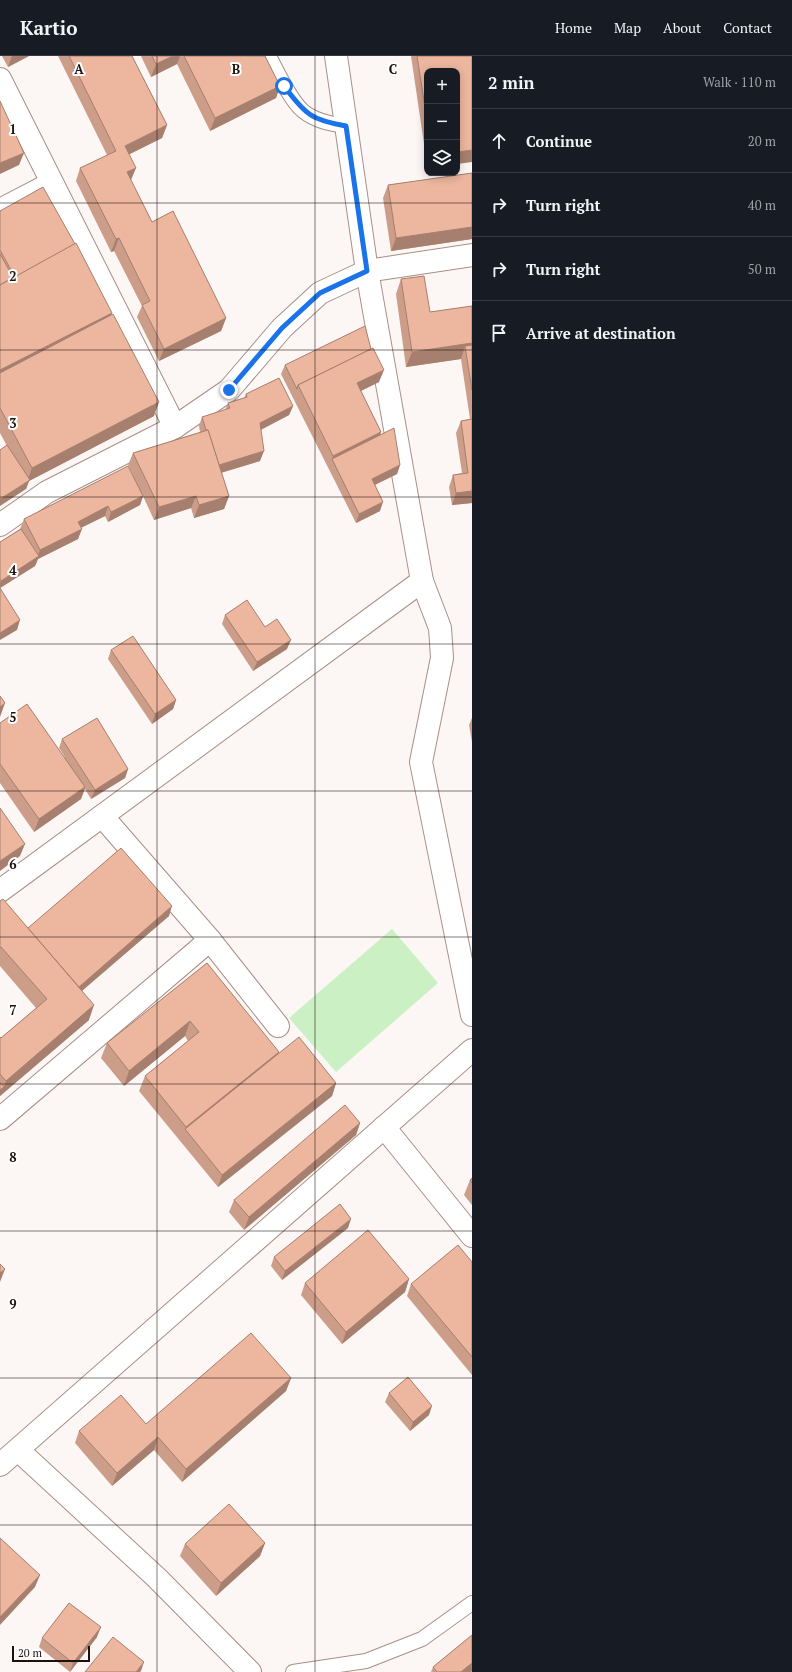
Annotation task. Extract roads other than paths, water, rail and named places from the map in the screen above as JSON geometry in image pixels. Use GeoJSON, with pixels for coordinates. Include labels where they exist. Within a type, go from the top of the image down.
{"type":"FeatureCollection","features":[{"type":"Feature","properties":{"kind":"street"},"geometry":{"type":"LineString","coordinates":[[336,56],[367,271],[422,581],[440,628],[442,658],[421,762],[472,1015]]}},
{"type":"Feature","properties":{"kind":"street"},"geometry":{"type":"LineString","coordinates":[[0,79],[175,427]]}},
{"type":"Feature","properties":{"kind":"street"},"geometry":{"type":"LineString","coordinates":[[0,210],[52,183]]}},
{"type":"Feature","properties":{"kind":"street"},"geometry":{"type":"LineString","coordinates":[[0,525],[47,492],[175,427],[229,390],[282,328],[320,293],[367,271],[472,255]]}},
{"type":"Feature","properties":{"kind":"street"},"geometry":{"type":"LineString","coordinates":[[0,891],[422,581]]}},
{"type":"Feature","properties":{"kind":"street"},"geometry":{"type":"LineString","coordinates":[[102,816],[210,940],[278,1026]]}},
{"type":"Feature","properties":{"kind":"street"},"geometry":{"type":"LineString","coordinates":[[0,1119],[210,940]]}},
{"type":"Feature","properties":{"kind":"street"},"geometry":{"type":"LineString","coordinates":[[0,1465],[472,1050]]}},
{"type":"Feature","properties":{"kind":"street"},"geometry":{"type":"LineString","coordinates":[[384,1127],[472,1236]]}},
{"type":"Feature","properties":{"kind":"street"},"geometry":{"type":"LineString","coordinates":[[18,1450],[157,1578],[250,1672]]}},
{"type":"Feature","properties":{"kind":"lane"},"geometry":{"type":"LineString","coordinates":[[269,56],[284,86],[303,111],[326,123],[346,126]]}},
{"type":"Feature","properties":{"kind":"lane"},"geometry":{"type":"LineString","coordinates":[[293,1672],[366,1661],[422,1639],[472,1603]]}}]}
